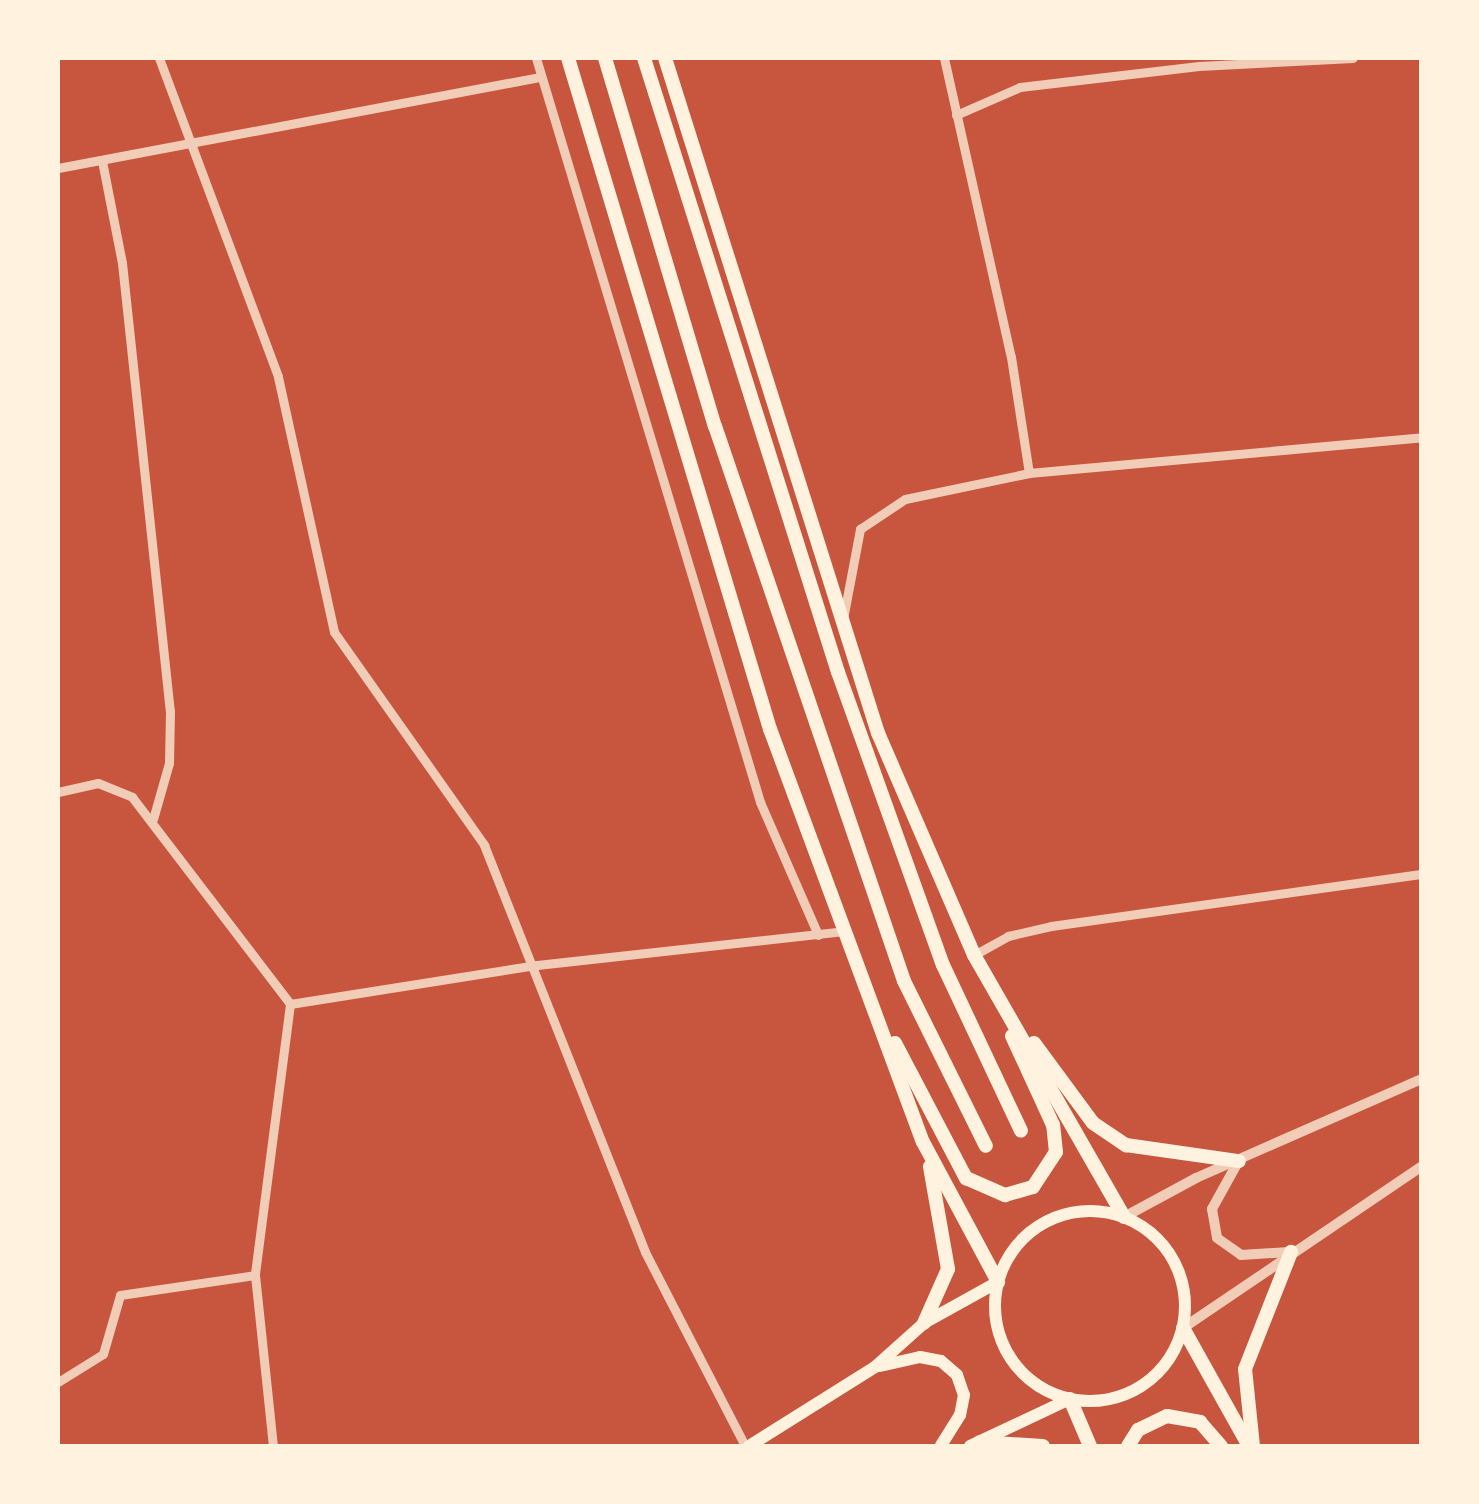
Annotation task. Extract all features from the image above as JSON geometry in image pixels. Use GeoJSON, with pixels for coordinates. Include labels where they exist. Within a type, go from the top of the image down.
{"type":"FeatureCollection","features":[{"type":"Feature","properties":{"kind":"highway"},"geometry":{"type":"LineString","coordinates":[[568,58],[770,729],[923,1142],[946,1231],[948,1270],[924,1322]]}},
{"type":"Feature","properties":{"kind":"highway"},"geometry":{"type":"LineString","coordinates":[[605,58],[715,426],[904,982],[986,1146]]}},
{"type":"Feature","properties":{"kind":"highway"},"geometry":{"type":"LineString","coordinates":[[644,58],[838,672],[943,965],[1021,1131]]}},
{"type":"Feature","properties":{"kind":"highway"},"geometry":{"type":"LineString","coordinates":[[665,58],[878,734],[1056,1138],[1052,1166],[1020,1193],[991,1193],[966,1178],[867,989]]}},
{"type":"Feature","properties":{"kind":"highway"},"geometry":{"type":"LineString","coordinates":[[974,955],[1124,1217]]}},
{"type":"Feature","properties":{"kind":"highway"},"geometry":{"type":"LineString","coordinates":[[996,991],[1093,1123],[1126,1146],[1156,1154],[1239,1161]]}},
{"type":"Feature","properties":{"kind":"highway"},"geometry":{"type":"LineString","coordinates":[[923,1142],[998,1282]]}},
{"type":"Feature","properties":{"kind":"highway"},"geometry":{"type":"LineString","coordinates":[[1251,1446],[1245,1368],[1291,1252]]}},
{"type":"Feature","properties":{"kind":"highway"},"geometry":{"type":"LineString","coordinates":[[1183,1328],[1251,1446]]}},
{"type":"Feature","properties":{"kind":"highway"},"geometry":{"type":"LineString","coordinates":[[1070,1399],[1090,1446]]}},
{"type":"Feature","properties":{"kind":"highway"},"geometry":{"type":"LineString","coordinates":[[1128,1446],[1138,1430],[1167,1416],[1200,1422],[1221,1446]]}},
{"type":"Feature","properties":{"kind":"highway"},"geometry":{"type":"LineString","coordinates":[[975,1444],[1043,1446]]}},
{"type":"Feature","properties":{"kind":"main road"},"geometry":{"type":"LineString","coordinates":[[1086,1211],[1124,1217],[1162,1243],[1175,1262],[1183,1283],[1183,1328],[1165,1365],[1134,1390],[1103,1400],[1070,1399],[1034,1383],[1008,1354],[996,1319],[998,1282],[1017,1246],[1049,1221],[1086,1211]]}},
{"type":"Feature","properties":{"kind":"main road"},"geometry":{"type":"LineString","coordinates":[[747,1446],[875,1367],[924,1322],[998,1282]]}},
{"type":"Feature","properties":{"kind":"main road"},"geometry":{"type":"LineString","coordinates":[[875,1367],[920,1357],[941,1361],[957,1375],[964,1395],[960,1415],[941,1446]]}},
{"type":"Feature","properties":{"kind":"main road"},"geometry":{"type":"LineString","coordinates":[[975,1444],[1070,1399]]}},
{"type":"Feature","properties":{"kind":"street"},"geometry":{"type":"LineString","coordinates":[[160,58],[189,146],[278,376],[334,632],[484,846],[537,966],[645,1252],[747,1446]]}},
{"type":"Feature","properties":{"kind":"street"},"geometry":{"type":"LineString","coordinates":[[536,58],[760,802],[818,935]]}},
{"type":"Feature","properties":{"kind":"street"},"geometry":{"type":"LineString","coordinates":[[944,58],[1011,357],[1029,473]]}},
{"type":"Feature","properties":{"kind":"street"},"geometry":{"type":"LineString","coordinates":[[956,115],[1020,87],[1199,66],[1354,58]]}},
{"type":"Feature","properties":{"kind":"street"},"geometry":{"type":"LineString","coordinates":[[58,168],[542,76]]}},
{"type":"Feature","properties":{"kind":"street"},"geometry":{"type":"LineString","coordinates":[[102,161],[122,264],[170,711],[169,763],[153,819]]}},
{"type":"Feature","properties":{"kind":"street"},"geometry":{"type":"LineString","coordinates":[[842,624],[860,529],[869,518],[905,498],[1029,473],[1422,437]]}},
{"type":"Feature","properties":{"kind":"street"},"geometry":{"type":"LineString","coordinates":[[58,792],[98,784],[132,797],[153,819],[290,1004],[255,1275],[273,1446]]}},
{"type":"Feature","properties":{"kind":"street"},"geometry":{"type":"LineString","coordinates":[[974,955],[1008,936],[1051,926],[1422,874]]}},
{"type":"Feature","properties":{"kind":"street"},"geometry":{"type":"LineString","coordinates":[[290,1004],[537,966],[846,931]]}},
{"type":"Feature","properties":{"kind":"street"},"geometry":{"type":"LineString","coordinates":[[1124,1217],[1422,1078]]}},
{"type":"Feature","properties":{"kind":"street"},"geometry":{"type":"LineString","coordinates":[[1239,1161],[1220,1184],[1212,1209],[1218,1238],[1240,1256],[1291,1252]]}},
{"type":"Feature","properties":{"kind":"street"},"geometry":{"type":"LineString","coordinates":[[1183,1328],[1422,1166]]}},
{"type":"Feature","properties":{"kind":"street"},"geometry":{"type":"LineString","coordinates":[[58,1382],[103,1354],[120,1295],[255,1275]]}}]}
